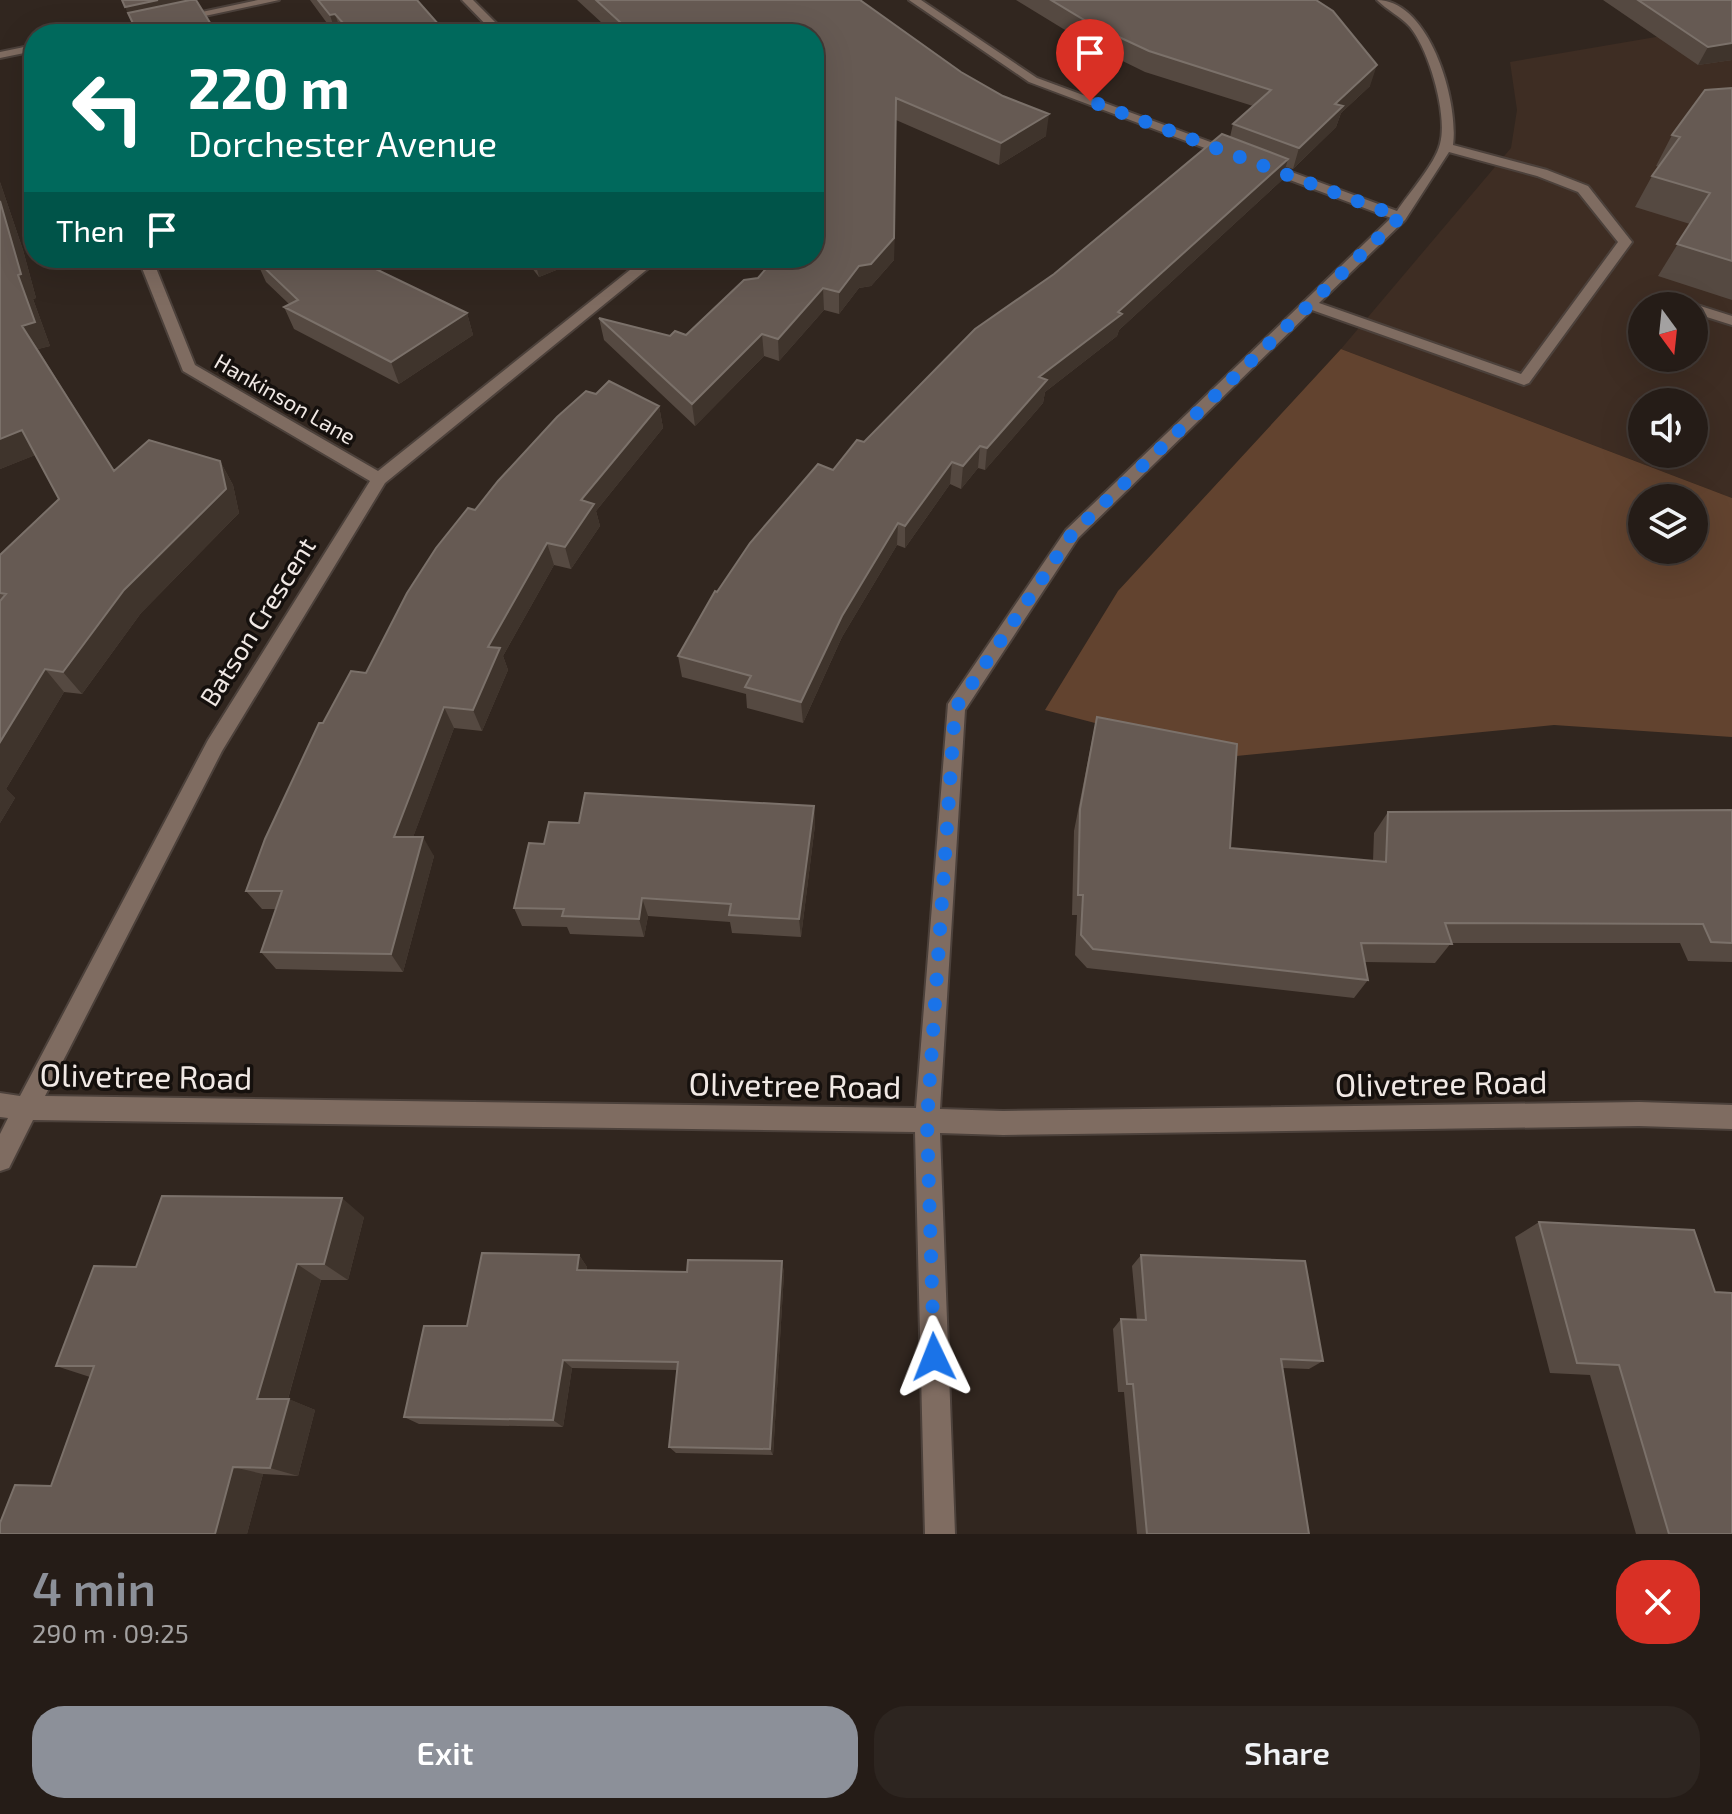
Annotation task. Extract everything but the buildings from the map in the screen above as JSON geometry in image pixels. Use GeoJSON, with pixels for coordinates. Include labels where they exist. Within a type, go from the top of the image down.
{"type":"FeatureCollection","features":[{"type":"Feature","properties":{"kind":"street"},"geometry":{"type":"LineString","coordinates":[[154,24],[274,0]]}},
{"type":"Feature","properties":{"kind":"street"},"geometry":{"type":"LineString","coordinates":[[467,0],[491,24]]}},
{"type":"Feature","properties":{"kind":"street"},"geometry":{"type":"LineString","coordinates":[[914,0],[1033,80],[1400,217]]}},
{"type":"Feature","properties":{"kind":"street"},"geometry":{"type":"LineString","coordinates":[[940,1534],[927,1121],[955,709],[1072,534],[1400,217],[1446,147],[1449,135],[1437,72],[1416,28],[1382,0]]}},
{"type":"Feature","properties":{"kind":"street"},"geometry":{"type":"LineString","coordinates":[[0,55],[24,50]]}},
{"type":"Feature","properties":{"kind":"street"},"geometry":{"type":"LineString","coordinates":[[1311,305],[1524,380],[1625,242],[1583,189],[1542,173],[1446,147]]}},
{"type":"Feature","properties":{"kind":"street","name":"Hankinson Lane"},"geometry":{"type":"LineString","coordinates":[[149,268],[188,368],[379,479]]}},
{"type":"Feature","properties":{"kind":"street","name":"Batson Crescent"},"geometry":{"type":"LineString","coordinates":[[0,1159],[12,1106],[215,746],[379,479],[642,268]]}},
{"type":"Feature","properties":{"kind":"street"},"geometry":{"type":"LineString","coordinates":[[1708,312],[1732,321]]}},
{"type":"Feature","properties":{"kind":"street","name":"Olivetree Road"},"geometry":{"type":"LineString","coordinates":[[12,1106],[927,1121],[1639,1114],[1732,1117]]}},
{"type":"Feature","properties":{"kind":"shaded area"},"geometry":{"type":"Polygon","coordinates":[[[1732,24],[1732,498],[1708,489],[1708,484],[1695,484],[1653,468],[1708,468],[1708,388],[1628,388],[1628,458],[1341,349],[1511,148],[1517,110],[1510,62],[1732,24]]]}},
{"type":"Feature","properties":{"kind":"shaded area"},"geometry":{"type":"Polygon","coordinates":[[[1341,349],[1628,458],[1628,468],[1653,468],[1695,484],[1628,484],[1628,564],[1708,564],[1708,489],[1732,498],[1732,737],[1554,725],[1226,757],[1045,710],[1118,591],[1341,349]]]}},
{"type":"Feature","properties":{"kind":"route"},"geometry":{"type":"LineString","coordinates":[[934,1357],[927,1121],[955,709],[1072,534],[1400,217],[1090,101]]}}]}
